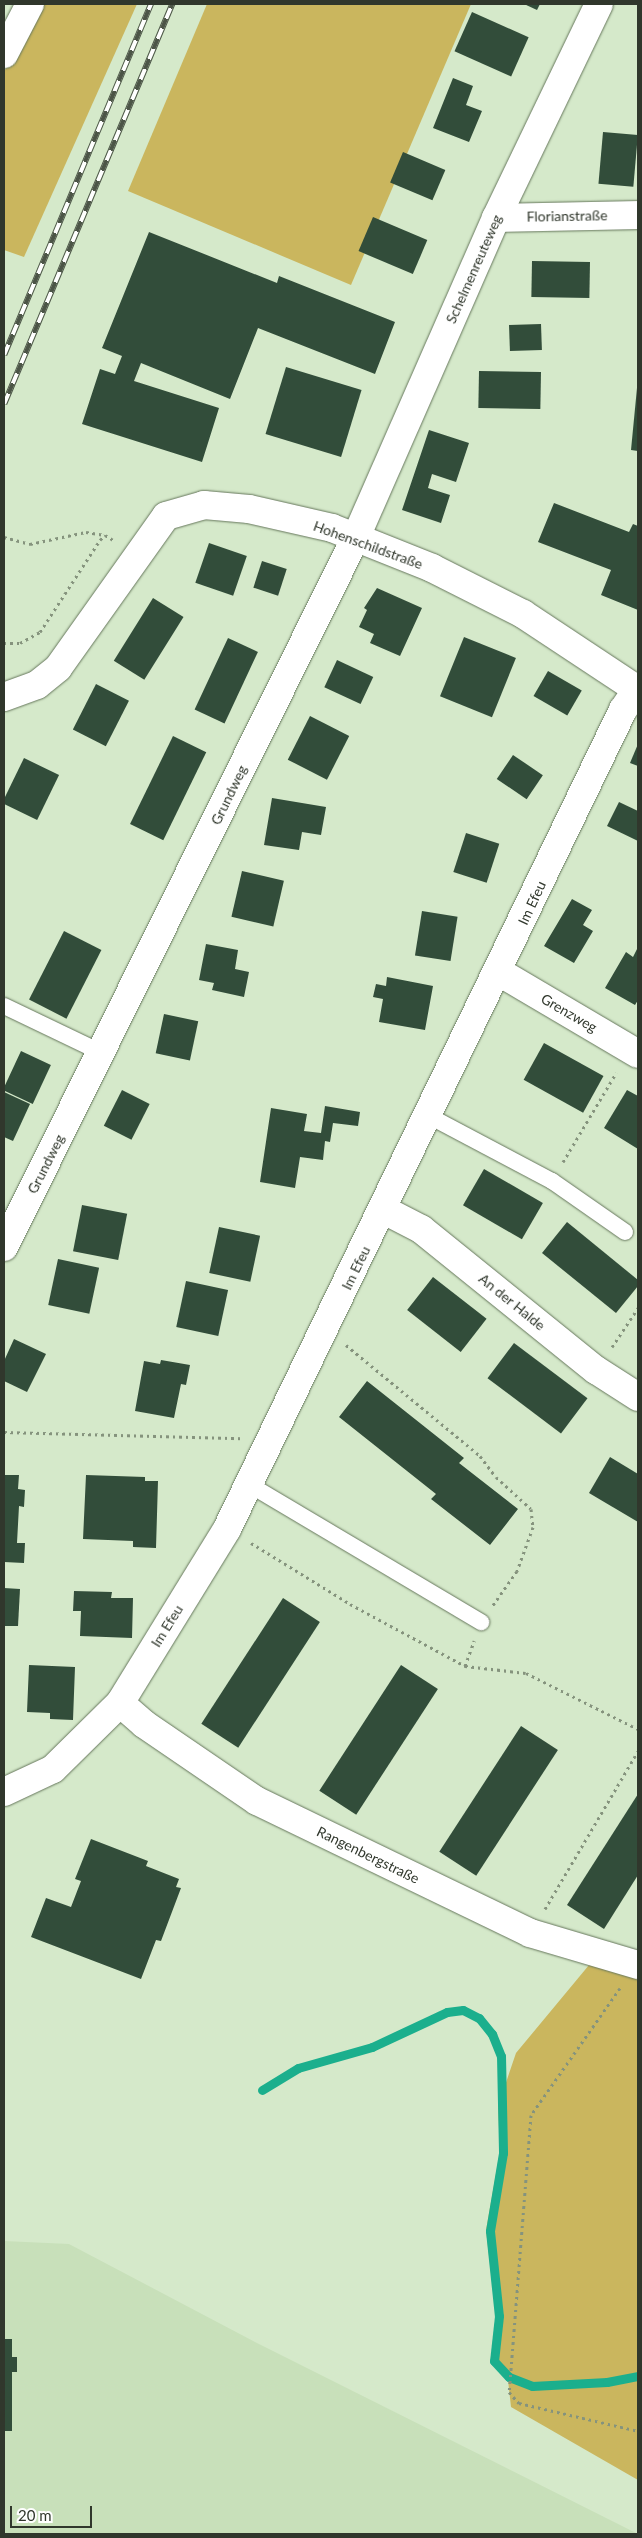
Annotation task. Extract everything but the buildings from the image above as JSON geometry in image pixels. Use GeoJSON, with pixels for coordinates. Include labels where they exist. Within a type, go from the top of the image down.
{"type":"FeatureCollection","features":[{"type":"Feature","properties":{"kind":"street"},"geometry":{"type":"LineString","coordinates":[[4,54],[30,4]]}},
{"type":"Feature","properties":{"kind":"street","name":"Schelmenreuteweg"},"geometry":{"type":"LineString","coordinates":[[356,537],[496,218],[599,4]]}},
{"type":"Feature","properties":{"kind":"street","name":"Florianstraße"},"geometry":{"type":"LineString","coordinates":[[496,218],[638,215]]}},
{"type":"Feature","properties":{"kind":"street","name":"Hohenschildstraße"},"geometry":{"type":"LineString","coordinates":[[4,697],[37,686],[58,668],[166,516],[204,505],[249,509],[356,537],[466,583],[515,609],[637,690]]}},
{"type":"Feature","properties":{"kind":"street","name":"Grundweg"},"geometry":{"type":"LineString","coordinates":[[4,1248],[356,537]]}},
{"type":"Feature","properties":{"kind":"street","name":"Im Efeu"},"geometry":{"type":"LineString","coordinates":[[4,1792],[53,1769],[120,1703],[227,1528],[250,1485],[430,1116],[624,710],[637,690]]}},
{"type":"Feature","properties":{"kind":"street","name":"Grenzweg"},"geometry":{"type":"LineString","coordinates":[[499,972],[634,1051]]}},
{"type":"Feature","properties":{"kind":"street","name":"An der Halde"},"geometry":{"type":"LineString","coordinates":[[384,1210],[421,1229],[596,1370],[638,1396]]}},
{"type":"Feature","properties":{"kind":"street","name":"Rangenbergstraße"},"geometry":{"type":"LineString","coordinates":[[120,1703],[144,1724],[257,1801],[530,1933],[638,1965]]}},
{"type":"Feature","properties":{"kind":"lane"},"geometry":{"type":"LineString","coordinates":[[4,1006],[102,1053]]}},
{"type":"Feature","properties":{"kind":"lane"},"geometry":{"type":"LineString","coordinates":[[430,1116],[552,1181],[625,1232]]}},
{"type":"Feature","properties":{"kind":"lane"},"geometry":{"type":"LineString","coordinates":[[250,1485],[481,1622]]}},
{"type":"Feature","properties":{"kind":"path"},"geometry":{"type":"LineString","coordinates":[[4,537],[30,544],[86,532],[105,535]]}},
{"type":"Feature","properties":{"kind":"path"},"geometry":{"type":"LineString","coordinates":[[4,643],[20,643],[40,632],[100,542]]}},
{"type":"Feature","properties":{"kind":"path"},"geometry":{"type":"LineString","coordinates":[[552,1181],[634,1051]]}},
{"type":"Feature","properties":{"kind":"path"},"geometry":{"type":"LineString","coordinates":[[596,1370],[638,1308]]}},
{"type":"Feature","properties":{"kind":"path"},"geometry":{"type":"LineString","coordinates":[[326,1330],[480,1456],[496,1478],[531,1508],[533,1527],[517,1571],[481,1622]]}},
{"type":"Feature","properties":{"kind":"path"},"geometry":{"type":"LineString","coordinates":[[4,1432],[273,1438]]}},
{"type":"Feature","properties":{"kind":"path"},"geometry":{"type":"LineString","coordinates":[[227,1528],[350,1604],[465,1666],[526,1673],[638,1728]]}},
{"type":"Feature","properties":{"kind":"path"},"geometry":{"type":"LineString","coordinates":[[530,1933],[638,1751]]}},
{"type":"Feature","properties":{"kind":"path"},"geometry":{"type":"LineString","coordinates":[[638,1965],[531,2115],[509,2392],[519,2403],[638,2431]]}},
{"type":"Feature","properties":{"kind":"shaded area"},"geometry":{"type":"Polygon","coordinates":[[[40,4],[137,4],[24,257],[4,250],[4,72],[40,4]]]}},
{"type":"Feature","properties":{"kind":"shaded area"},"geometry":{"type":"Polygon","coordinates":[[[207,4],[471,4],[351,285],[128,191],[207,4]]]}},
{"type":"Feature","properties":{"kind":"shaded area"},"geometry":{"type":"Polygon","coordinates":[[[599,1953],[638,1969],[638,2480],[511,2407],[508,2380],[492,2361],[496,2317],[486,2230],[500,2151],[498,2106],[516,2053],[599,1953]]]}},
{"type":"Feature","properties":{"kind":"shaded area"},"geometry":{"type":"Polygon","coordinates":[[[4,2241],[69,2244],[257,2343],[638,2534],[4,2534],[4,2241]]]}},
{"type":"Feature","properties":{"kind":"waterway"},"geometry":{"type":"LineString","coordinates":[[262,2090],[298,2068],[372,2047],[447,2012],[463,2010],[479,2018],[492,2034],[501,2056],[503,2153],[490,2231],[499,2316],[494,2361],[509,2377],[532,2386],[607,2382],[638,2376]]}},
{"type":"Feature","properties":{"kind":"railway"},"geometry":{"type":"LineString","coordinates":[[4,355],[151,4]]}},
{"type":"Feature","properties":{"kind":"railway"},"geometry":{"type":"LineString","coordinates":[[4,404],[172,4]]}}]}
